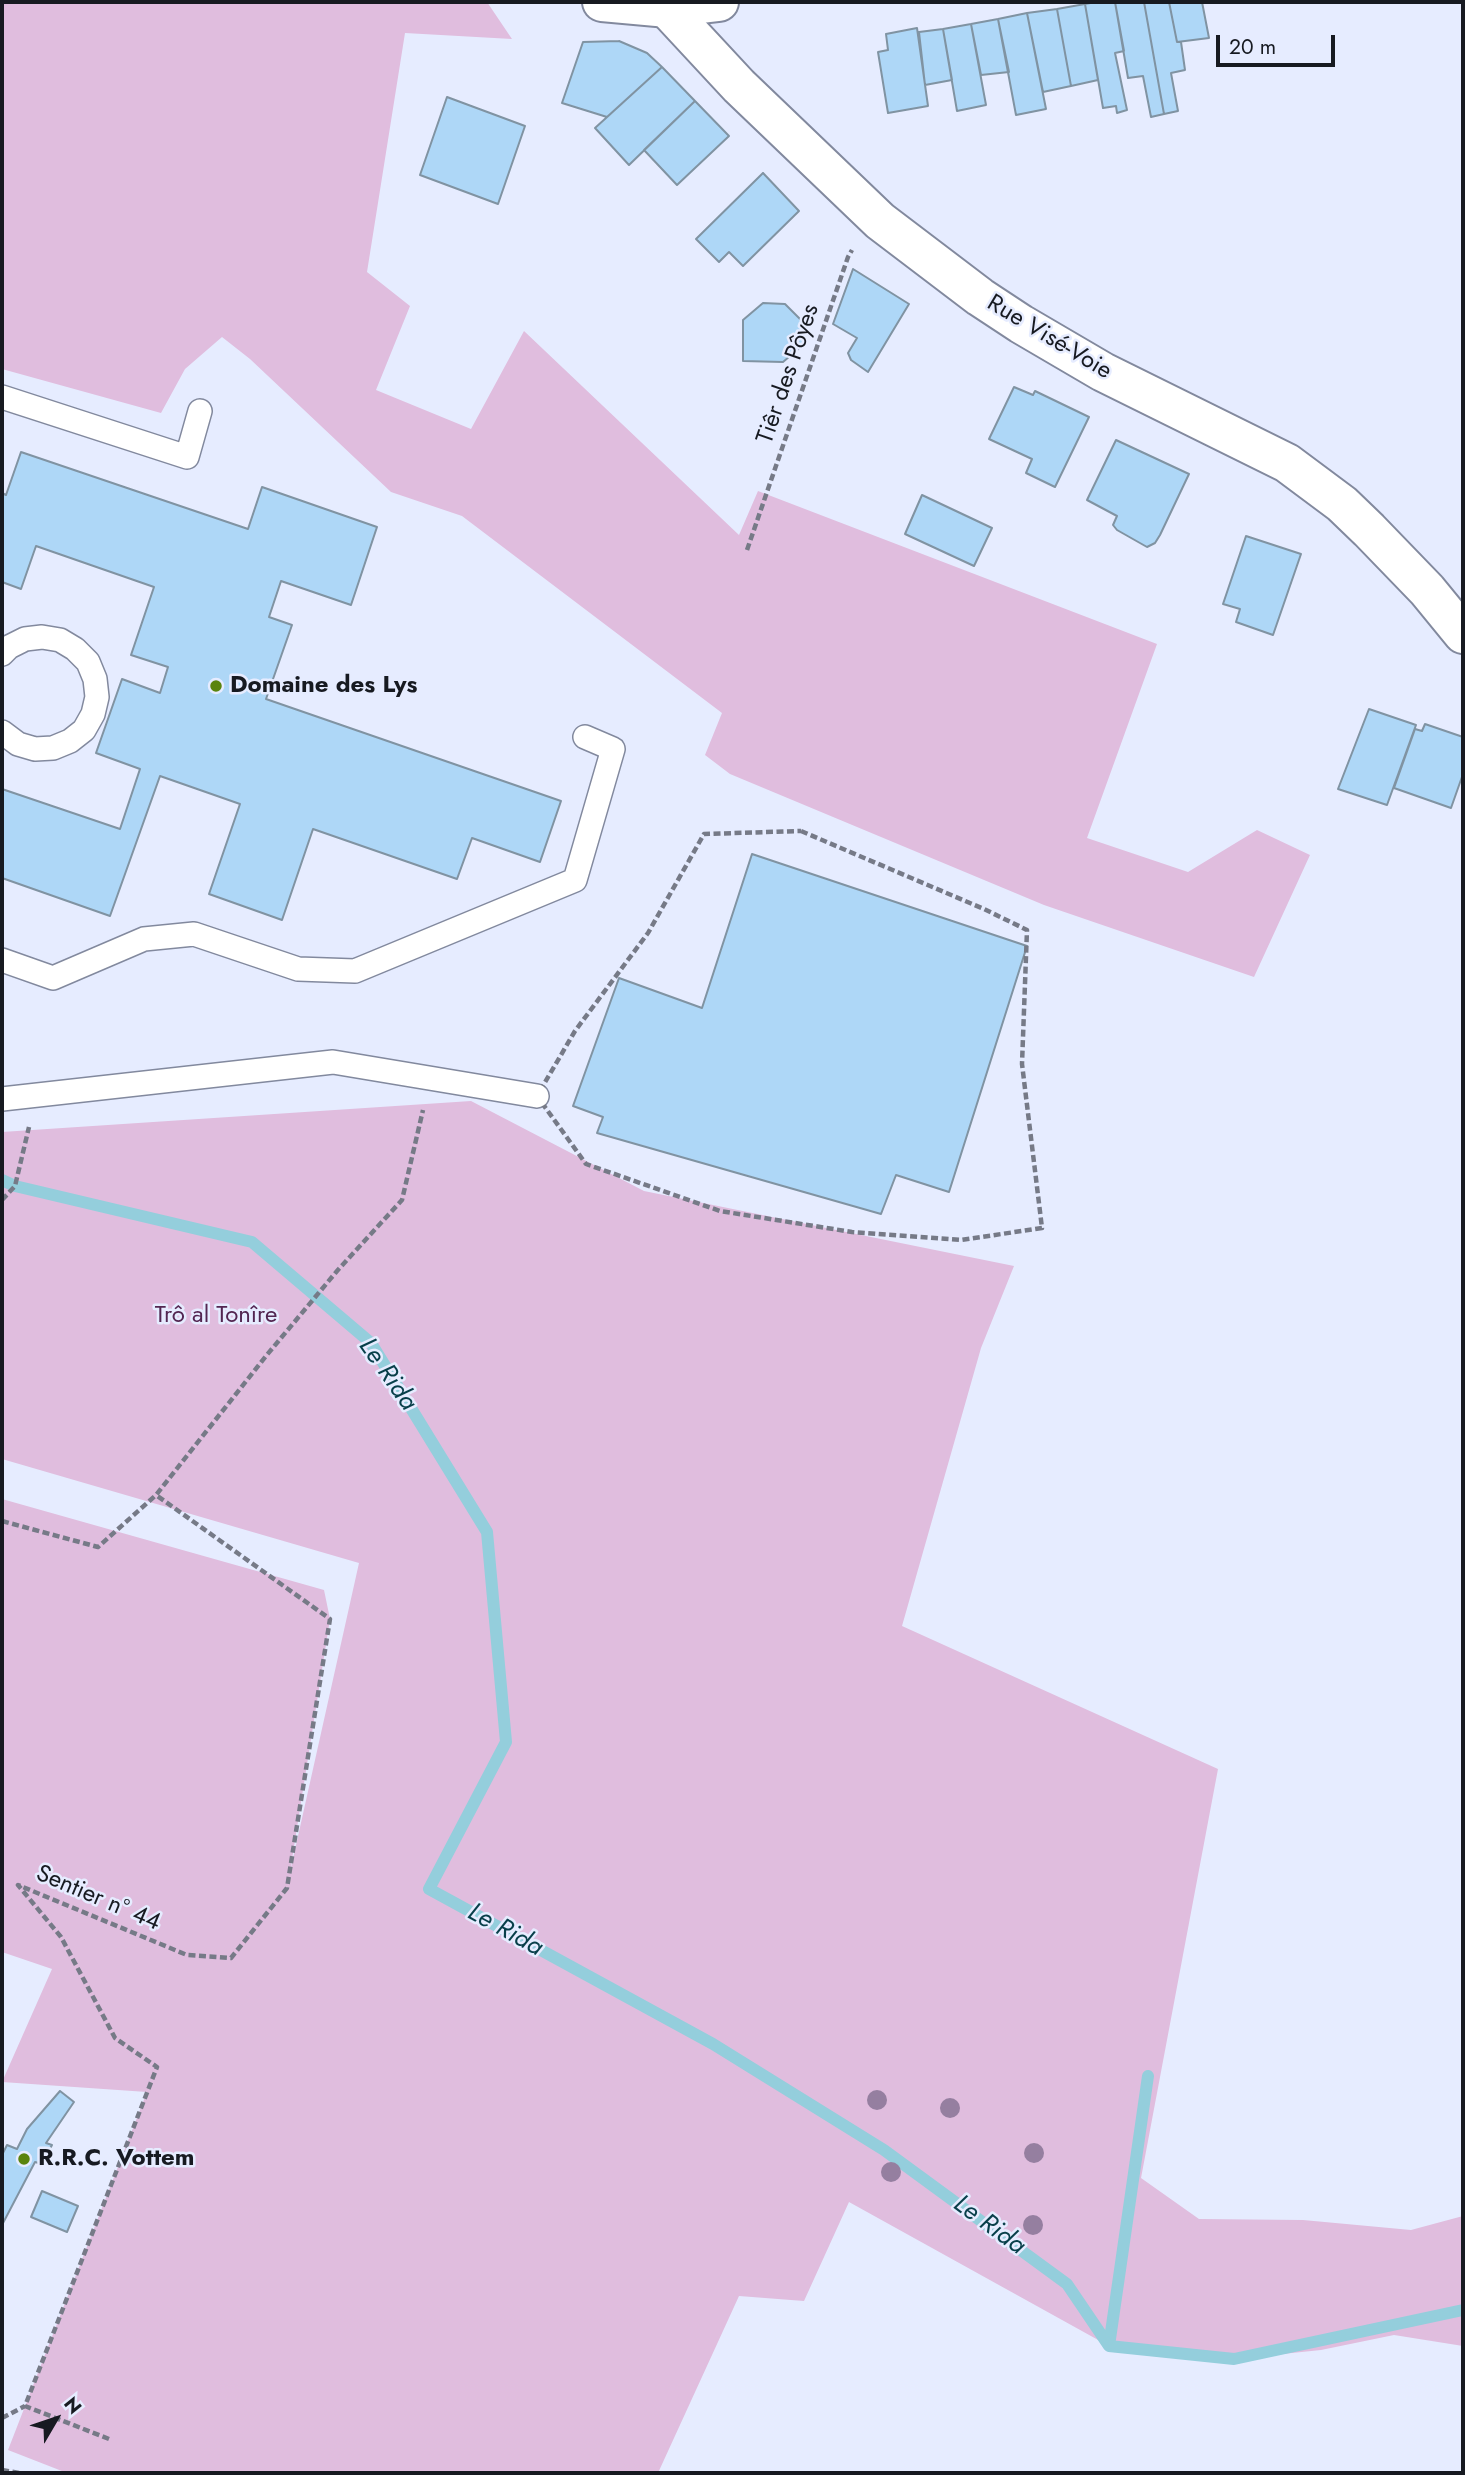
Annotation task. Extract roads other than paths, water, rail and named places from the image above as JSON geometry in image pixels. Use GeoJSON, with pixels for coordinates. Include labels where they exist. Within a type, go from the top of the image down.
{"type":"FeatureCollection","features":[{"type":"Feature","properties":{"kind":"street"},"geometry":{"type":"LineString","coordinates":[[603,2],[665,5],[719,2]]}},
{"type":"Feature","properties":{"kind":"street","name":"Rue Visé-Voie"},"geometry":{"type":"LineString","coordinates":[[665,5],[739,86],[874,216],[980,298],[1021,324],[1103,372],[1287,463],[1342,504],[1369,530],[1427,590],[1463,634]]}},
{"type":"Feature","properties":{"kind":"lane"},"geometry":{"type":"LineString","coordinates":[[2,397],[187,457],[200,411]]}},
{"type":"Feature","properties":{"kind":"lane"},"geometry":{"type":"LineString","coordinates":[[2,654],[25,639],[42,636],[60,640],[75,649],[88,662],[95,679],[97,697],[93,714],[84,730],[62,745],[35,749],[18,744],[2,732]]}},
{"type":"Feature","properties":{"kind":"lane"},"geometry":{"type":"LineString","coordinates":[[2,960],[53,978],[144,939],[194,934],[298,969],[355,971],[575,880],[613,749],[585,737]]}},
{"type":"Feature","properties":{"kind":"lane"},"geometry":{"type":"LineString","coordinates":[[2,1099],[333,1062],[537,1097]]}},
{"type":"Feature","properties":{"kind":"waterway","name":"Le Rida"},"geometry":{"type":"LineString","coordinates":[[2,1180],[15,1186],[252,1242],[371,1343],[487,1532],[506,1742],[429,1889],[713,2044],[884,2150],[1067,2284],[1109,2346],[1234,2359],[1463,2310]]}},
{"type":"Feature","properties":{"kind":"waterway"},"geometry":{"type":"LineString","coordinates":[[1109,2346],[1148,2076]]}},
{"type":"Feature","properties":{"kind":"place","name":"Domaine des Lys"},"geometry":{"type":"Point","coordinates":[216,686]}},
{"type":"Feature","properties":{"kind":"place","name":"R.R.C. Vottem"},"geometry":{"type":"Point","coordinates":[24,2159]}},
{"type":"Feature","properties":{"kind":"park label","name":"Trô al Tonîre"},"geometry":{"type":"Point","coordinates":[216,1316]}}]}
